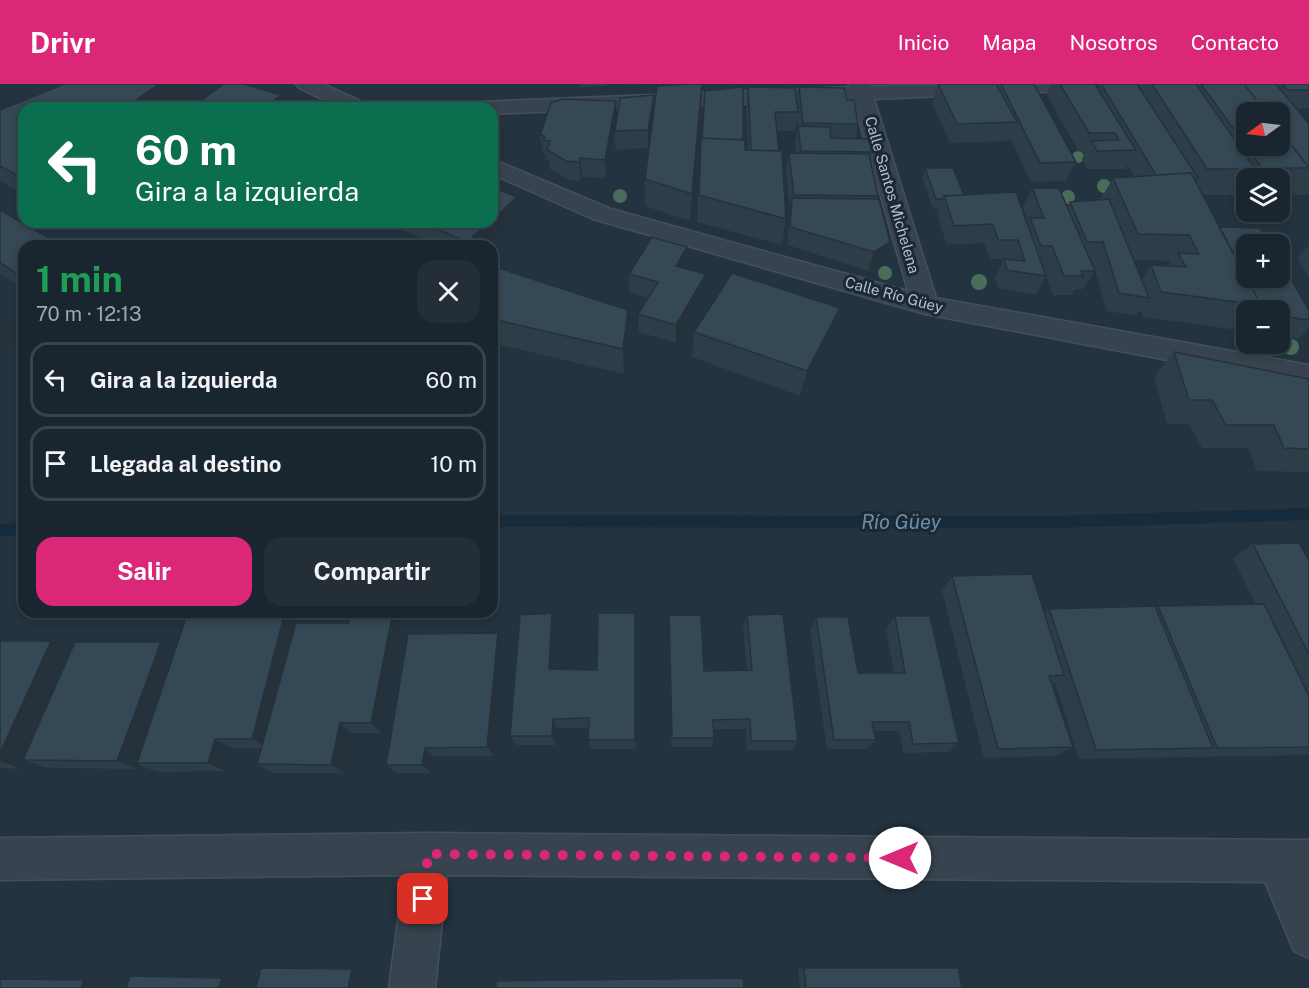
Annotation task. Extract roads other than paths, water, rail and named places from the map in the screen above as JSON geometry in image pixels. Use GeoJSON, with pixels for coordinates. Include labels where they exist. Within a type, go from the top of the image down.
{"type":"FeatureCollection","features":[{"type":"Feature","properties":{"kind":"street"},"geometry":{"type":"LineString","coordinates":[[306,84],[333,90],[349,102]]}},
{"type":"Feature","properties":{"kind":"street"},"geometry":{"type":"LineString","coordinates":[[498,107],[861,89],[1084,84]]}},
{"type":"Feature","properties":{"kind":"street","name":"Calle Santos Michelena"},"geometry":{"type":"LineString","coordinates":[[861,89],[925,305]]}},
{"type":"Feature","properties":{"kind":"street","name":"Calle Río Güey"},"geometry":{"type":"LineString","coordinates":[[498,169],[602,214],[925,305],[1309,376]]}},
{"type":"Feature","properties":{"kind":"street"},"geometry":{"type":"LineString","coordinates":[[0,859],[428,854],[1294,861],[1309,936]]}},
{"type":"Feature","properties":{"kind":"street"},"geometry":{"type":"LineString","coordinates":[[412,988],[428,854]]}},
{"type":"Feature","properties":{"kind":"waterway","name":"Río Güey"},"geometry":{"type":"LineString","coordinates":[[498,521],[1052,522],[1309,514]]}},
{"type":"Feature","properties":{"kind":"waterway","name":"Río Güey"},"geometry":{"type":"LineString","coordinates":[[0,530],[18,529]]}}]}
